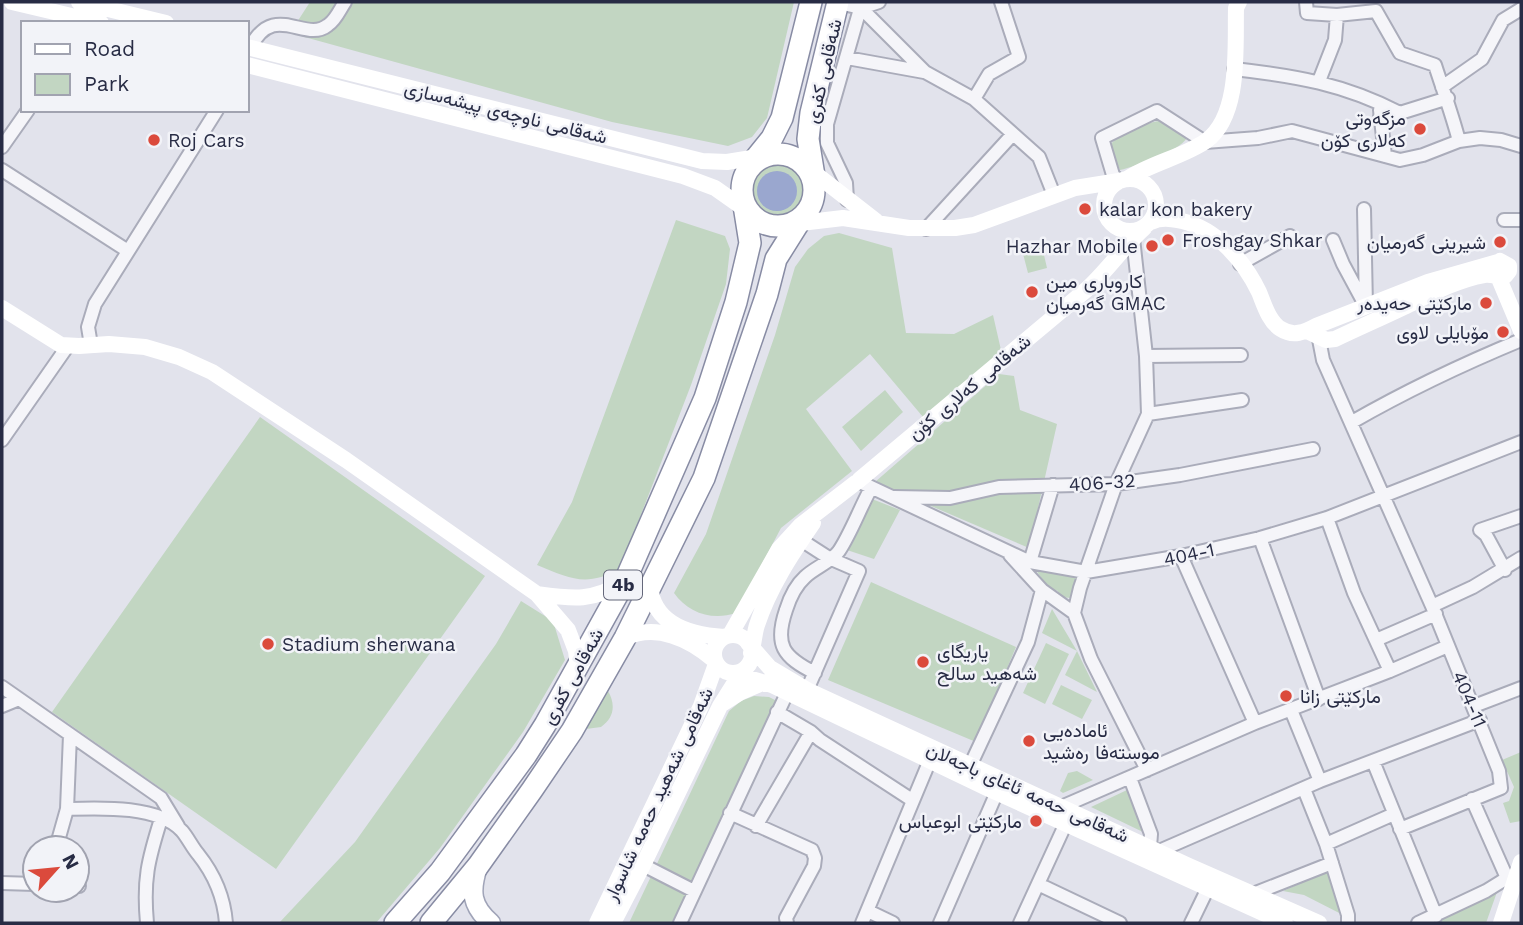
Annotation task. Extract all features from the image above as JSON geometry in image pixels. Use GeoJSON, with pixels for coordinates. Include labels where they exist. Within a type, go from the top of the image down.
{"type":"FeatureCollection","features":[{"type":"Feature","properties":{"kind":"highway","name":"شەقامی کفری"},"geometry":{"type":"LineString","coordinates":[[758,159],[782,118],[811,2]]}},
{"type":"Feature","properties":{"kind":"highway","name":"شەقامی کفری"},"geometry":{"type":"LineString","coordinates":[[812,174],[809,146],[811,113],[838,2]]}},
{"type":"Feature","properties":{"kind":"highway"},"geometry":{"type":"LineString","coordinates":[[782,153],[800,160],[812,174],[813,200],[798,221],[778,226],[767,224],[757,219],[746,207],[742,184],[758,159],[782,153]]}},
{"type":"Feature","properties":{"kind":"highway","name":"شەقامی کفری"},"geometry":{"type":"LineString","coordinates":[[395,923],[440,872],[503,788],[545,725],[625,581],[705,398],[733,314],[749,253],[746,207]]}},
{"type":"Feature","properties":{"kind":"highway","name":"شەقامی کفری"},"geometry":{"type":"LineString","coordinates":[[431,923],[478,866],[560,749],[625,638],[704,478],[767,294],[774,265],[798,221]]}},
{"type":"Feature","properties":{"kind":"main road"},"geometry":{"type":"LineString","coordinates":[[12,2],[80,14],[147,21]]}},
{"type":"Feature","properties":{"kind":"main road"},"geometry":{"type":"LineString","coordinates":[[1104,202],[1107,192],[1123,180],[1205,142],[1220,128],[1231,98],[1236,8],[1239,2]]}},
{"type":"Feature","properties":{"kind":"main road"},"geometry":{"type":"LineString","coordinates":[[80,14],[96,21]]}},
{"type":"Feature","properties":{"kind":"main road","name":"شەقامی ناوچەی پیشەسازی"},"geometry":{"type":"LineString","coordinates":[[248,55],[702,161],[727,163],[758,159]]}},
{"type":"Feature","properties":{"kind":"main road","name":"شەقامی ناوچەی پیشەسازی"},"geometry":{"type":"LineString","coordinates":[[248,55],[683,176],[715,188],[746,207]]}},
{"type":"Feature","properties":{"kind":"main road"},"geometry":{"type":"LineString","coordinates":[[1143,229],[1155,214],[1146,172],[1150,167]]}},
{"type":"Feature","properties":{"kind":"main road"},"geometry":{"type":"LineString","coordinates":[[812,174],[878,223]]}},
{"type":"Feature","properties":{"kind":"main road"},"geometry":{"type":"LineString","coordinates":[[798,221],[834,218],[926,229],[955,228],[974,225],[1054,195],[1123,180],[1143,183],[1172,219]]}},
{"type":"Feature","properties":{"kind":"main road"},"geometry":{"type":"LineString","coordinates":[[1088,186],[1101,195],[1106,216],[1111,223],[1126,232],[1143,229],[1166,218],[1204,229],[1220,240],[1255,285],[1278,327],[1293,333],[1314,331],[1366,306],[1428,282],[1508,268]]}},
{"type":"Feature","properties":{"kind":"main road"},"geometry":{"type":"LineString","coordinates":[[1111,223],[1116,247],[1112,265]]}},
{"type":"Feature","properties":{"kind":"main road","name":"شەقامی کەلاری کۆن"},"geometry":{"type":"LineString","coordinates":[[825,507],[864,484],[1086,290],[1143,229]]}},
{"type":"Feature","properties":{"kind":"main road"},"geometry":{"type":"LineString","coordinates":[[1314,331],[1326,340],[1335,339],[1447,287],[1508,268],[1521,257]]}},
{"type":"Feature","properties":{"kind":"main road"},"geometry":{"type":"LineString","coordinates":[[1508,268],[1507,287],[1519,325]]}},
{"type":"Feature","properties":{"kind":"main road"},"geometry":{"type":"LineString","coordinates":[[1508,268],[1519,325]]}},
{"type":"Feature","properties":{"kind":"main road"},"geometry":{"type":"LineString","coordinates":[[2,308],[52,341],[67,347],[127,345],[154,349],[180,357],[212,372],[335,452],[537,594],[568,629],[576,651],[578,667]]}},
{"type":"Feature","properties":{"kind":"main road"},"geometry":{"type":"LineString","coordinates":[[825,507],[801,541],[784,553],[760,617],[749,663],[729,669],[715,647],[727,636],[801,525],[825,507]]}},
{"type":"Feature","properties":{"kind":"main road"},"geometry":{"type":"LineString","coordinates":[[537,594],[584,598],[609,592],[625,581]]}},
{"type":"Feature","properties":{"kind":"main road"},"geometry":{"type":"LineString","coordinates":[[650,586],[654,606],[667,621],[692,632],[740,637],[751,648]]}},
{"type":"Feature","properties":{"kind":"main road","name":"شەقامی حەمە ئاغای باجەلان"},"geometry":{"type":"LineString","coordinates":[[625,638],[640,632],[662,633],[690,644],[729,669],[970,766],[1318,923]]}},
{"type":"Feature","properties":{"kind":"main road","name":"شەقامی حەمە ئاغای باجەلان"},"geometry":{"type":"LineString","coordinates":[[751,648],[770,668],[930,760],[1274,921]]}},
{"type":"Feature","properties":{"kind":"main road","name":"شەقامی شەهید حەمە شاسوار"},"geometry":{"type":"LineString","coordinates":[[613,923],[720,706],[729,669]]}},
{"type":"Feature","properties":{"kind":"main road","name":"شەقامی شەهید حەمە شاسوار"},"geometry":{"type":"LineString","coordinates":[[597,923],[710,685],[729,669]]}},
{"type":"Feature","properties":{"kind":"main road"},"geometry":{"type":"LineString","coordinates":[[720,706],[741,692],[765,682]]}},
{"type":"Feature","properties":{"kind":"main road"},"geometry":{"type":"LineString","coordinates":[[1501,923],[1511,880],[1521,862]]}},
{"type":"Feature","properties":{"kind":"main road"},"geometry":{"type":"LineString","coordinates":[[478,866],[472,884],[475,901],[480,912],[491,923]]}},
{"type":"Feature","properties":{"kind":"street"},"geometry":{"type":"LineString","coordinates":[[248,53],[256,36],[267,27],[292,24],[305,30],[317,30],[328,26],[345,2]]}},
{"type":"Feature","properties":{"kind":"street"},"geometry":{"type":"LineString","coordinates":[[838,2],[862,5],[879,2]]}},
{"type":"Feature","properties":{"kind":"street"},"geometry":{"type":"LineString","coordinates":[[974,99],[989,74],[1019,57],[1001,2]]}},
{"type":"Feature","properties":{"kind":"street"},"geometry":{"type":"LineString","coordinates":[[1306,2],[1307,13],[1337,15],[1376,11],[1401,53],[1435,65],[1459,141]]}},
{"type":"Feature","properties":{"kind":"street"},"geometry":{"type":"LineString","coordinates":[[847,200],[846,183],[827,143],[827,124],[862,5]]}},
{"type":"Feature","properties":{"kind":"street"},"geometry":{"type":"LineString","coordinates":[[862,5],[925,72],[974,99],[1039,157],[1054,195]]}},
{"type":"Feature","properties":{"kind":"street"},"geometry":{"type":"LineString","coordinates":[[1380,117],[1400,113],[1445,92],[1482,59],[1503,20],[1521,9]]}},
{"type":"Feature","properties":{"kind":"street"},"geometry":{"type":"LineString","coordinates":[[1319,81],[1335,40],[1337,15]]}},
{"type":"Feature","properties":{"kind":"street"},"geometry":{"type":"LineString","coordinates":[[847,58],[925,72]]}},
{"type":"Feature","properties":{"kind":"street"},"geometry":{"type":"LineString","coordinates":[[1234,69],[1319,81],[1379,102],[1400,113]]}},
{"type":"Feature","properties":{"kind":"street"},"geometry":{"type":"LineString","coordinates":[[1379,102],[1385,156]]}},
{"type":"Feature","properties":{"kind":"street"},"geometry":{"type":"LineString","coordinates":[[1123,180],[1113,175],[1102,138],[1157,111],[1205,142],[1258,138],[1292,131],[1400,160],[1423,155],[1459,141],[1480,138],[1521,146]]}},
{"type":"Feature","properties":{"kind":"street"},"geometry":{"type":"LineString","coordinates":[[2,147],[27,112]]}},
{"type":"Feature","properties":{"kind":"street"},"geometry":{"type":"LineString","coordinates":[[91,345],[88,327],[90,315],[216,112]]}},
{"type":"Feature","properties":{"kind":"street"},"geometry":{"type":"LineString","coordinates":[[926,229],[1013,134]]}},
{"type":"Feature","properties":{"kind":"street"},"geometry":{"type":"LineString","coordinates":[[2,170],[128,251]]}},
{"type":"Feature","properties":{"kind":"street"},"geometry":{"type":"LineString","coordinates":[[1364,209],[1366,306]]}},
{"type":"Feature","properties":{"kind":"street"},"geometry":{"type":"LineString","coordinates":[[1504,220],[1521,220]]}},
{"type":"Feature","properties":{"kind":"street"},"geometry":{"type":"LineString","coordinates":[[1074,613],[1116,484],[1148,414],[1143,229]]}},
{"type":"Feature","properties":{"kind":"street"},"geometry":{"type":"LineString","coordinates":[[1240,264],[1290,236]]}},
{"type":"Feature","properties":{"kind":"street"},"geometry":{"type":"LineString","coordinates":[[1333,240],[1366,306]]}},
{"type":"Feature","properties":{"kind":"street","name":"404-11"},"geometry":{"type":"LineString","coordinates":[[1314,331],[1323,360],[1434,610],[1499,771],[1501,788],[1472,799]]}},
{"type":"Feature","properties":{"kind":"street"},"geometry":{"type":"LineString","coordinates":[[1352,422],[1459,367],[1521,340]]}},
{"type":"Feature","properties":{"kind":"street"},"geometry":{"type":"LineString","coordinates":[[2,440],[67,347]]}},
{"type":"Feature","properties":{"kind":"street"},"geometry":{"type":"LineString","coordinates":[[1146,356],[1241,355]]}},
{"type":"Feature","properties":{"kind":"street"},"geometry":{"type":"LineString","coordinates":[[1148,414],[1242,400]]}},
{"type":"Feature","properties":{"kind":"street","name":"404-1"},"geometry":{"type":"LineString","coordinates":[[864,484],[1030,562],[1086,572],[1181,556],[1260,538],[1327,518],[1521,442]]}},
{"type":"Feature","properties":{"kind":"street","name":"406-32"},"geometry":{"type":"LineString","coordinates":[[889,497],[950,498],[999,487],[1116,484],[1180,475],[1312,449]]}},
{"type":"Feature","properties":{"kind":"street"},"geometry":{"type":"LineString","coordinates":[[815,673],[789,656],[782,644],[779,629],[796,586],[841,547],[864,484]]}},
{"type":"Feature","properties":{"kind":"street"},"geometry":{"type":"LineString","coordinates":[[1030,562],[1053,485]]}},
{"type":"Feature","properties":{"kind":"street"},"geometry":{"type":"LineString","coordinates":[[1505,570],[1486,535],[1480,530],[1521,516]]}},
{"type":"Feature","properties":{"kind":"street"},"geometry":{"type":"LineString","coordinates":[[1327,518],[1354,593],[1390,671]]}},
{"type":"Feature","properties":{"kind":"street"},"geometry":{"type":"LineString","coordinates":[[1260,538],[1319,699]]}},
{"type":"Feature","properties":{"kind":"street"},"geometry":{"type":"LineString","coordinates":[[801,541],[859,571],[807,690]]}},
{"type":"Feature","properties":{"kind":"street"},"geometry":{"type":"LineString","coordinates":[[1007,551],[1042,590],[1074,613],[1091,659],[1147,770]]}},
{"type":"Feature","properties":{"kind":"street"},"geometry":{"type":"LineString","coordinates":[[1181,556],[1255,723]]}},
{"type":"Feature","properties":{"kind":"street"},"geometry":{"type":"LineString","coordinates":[[1376,640],[1521,559]]}},
{"type":"Feature","properties":{"kind":"street"},"geometry":{"type":"LineString","coordinates":[[970,766],[1028,642],[1042,590]]}},
{"type":"Feature","properties":{"kind":"street"},"geometry":{"type":"LineString","coordinates":[[1384,657],[1389,640],[1396,631]]}},
{"type":"Feature","properties":{"kind":"street"},"geometry":{"type":"LineString","coordinates":[[1061,807],[1255,723],[1448,646]]}},
{"type":"Feature","properties":{"kind":"street"},"geometry":{"type":"LineString","coordinates":[[2,687],[160,798],[206,864],[219,888],[222,920]]}},
{"type":"Feature","properties":{"kind":"street"},"geometry":{"type":"LineString","coordinates":[[1474,706],[1521,688]]}},
{"type":"Feature","properties":{"kind":"street"},"geometry":{"type":"LineString","coordinates":[[680,923],[786,693]]}},
{"type":"Feature","properties":{"kind":"street"},"geometry":{"type":"LineString","coordinates":[[2,706],[19,699]]}},
{"type":"Feature","properties":{"kind":"street"},"geometry":{"type":"LineString","coordinates":[[1291,710],[1320,781]]}},
{"type":"Feature","properties":{"kind":"street"},"geometry":{"type":"LineString","coordinates":[[777,712],[912,800]]}},
{"type":"Feature","properties":{"kind":"street"},"geometry":{"type":"LineString","coordinates":[[1130,778],[1154,849],[1320,781],[1480,720]]}},
{"type":"Feature","properties":{"kind":"street"},"geometry":{"type":"LineString","coordinates":[[756,826],[811,732]]}},
{"type":"Feature","properties":{"kind":"street"},"geometry":{"type":"LineString","coordinates":[[60,834],[67,809],[70,734]]}},
{"type":"Feature","properties":{"kind":"street"},"geometry":{"type":"LineString","coordinates":[[862,923],[930,760]]}},
{"type":"Feature","properties":{"kind":"street"},"geometry":{"type":"LineString","coordinates":[[1373,761],[1436,916]]}},
{"type":"Feature","properties":{"kind":"street"},"geometry":{"type":"LineString","coordinates":[[1304,789],[1326,844],[1348,915],[1348,923]]}},
{"type":"Feature","properties":{"kind":"street"},"geometry":{"type":"LineString","coordinates":[[940,923],[997,792]]}},
{"type":"Feature","properties":{"kind":"street"},"geometry":{"type":"LineString","coordinates":[[1399,829],[1472,799],[1511,880],[1418,923]]}},
{"type":"Feature","properties":{"kind":"street"},"geometry":{"type":"LineString","coordinates":[[67,809],[141,811],[181,830]]}},
{"type":"Feature","properties":{"kind":"street"},"geometry":{"type":"LineString","coordinates":[[730,813],[812,850],[814,866],[786,918],[787,923]]}},
{"type":"Feature","properties":{"kind":"street"},"geometry":{"type":"LineString","coordinates":[[1326,844],[1394,814]]}},
{"type":"Feature","properties":{"kind":"street"},"geometry":{"type":"LineString","coordinates":[[147,923],[144,895],[147,861],[161,819]]}},
{"type":"Feature","properties":{"kind":"street"},"geometry":{"type":"LineString","coordinates":[[1020,923],[1066,823]]}},
{"type":"Feature","properties":{"kind":"street"},"geometry":{"type":"LineString","coordinates":[[1252,894],[1332,863]]}},
{"type":"Feature","properties":{"kind":"street"},"geometry":{"type":"LineString","coordinates":[[643,865],[694,891]]}},
{"type":"Feature","properties":{"kind":"street"},"geometry":{"type":"LineString","coordinates":[[2,883],[21,884]]}},
{"type":"Feature","properties":{"kind":"street"},"geometry":{"type":"LineString","coordinates":[[1038,884],[1120,923]]}},
{"type":"Feature","properties":{"kind":"street"},"geometry":{"type":"LineString","coordinates":[[1191,923],[1208,888]]}},
{"type":"Feature","properties":{"kind":"street"},"geometry":{"type":"LineString","coordinates":[[868,911],[893,923]]}},
{"type":"Feature","properties":{"kind":"green space"},"geometry":{"type":"Polygon","coordinates":[[[310,2],[794,2],[767,118],[752,137],[728,146],[612,122],[290,33],[310,2]]]}},
{"type":"Feature","properties":{"kind":"green space"},"geometry":{"type":"Polygon","coordinates":[[[1159,121],[1187,138],[1166,153],[1120,170],[1109,147],[1118,137],[1131,130],[1159,121]]]}},
{"type":"Feature","properties":{"kind":"green space"},"geometry":{"type":"Polygon","coordinates":[[[783,163],[793,167],[801,175],[805,190],[801,205],[793,213],[773,217],[763,213],[755,205],[751,185],[755,175],[763,167],[783,163]]]}},
{"type":"Feature","properties":{"kind":"green space"},"geometry":{"type":"Polygon","coordinates":[[[676,220],[725,236],[730,249],[726,284],[691,385],[620,569],[597,578],[569,577],[537,565],[572,502],[676,220]]]}},
{"type":"Feature","properties":{"kind":"green space"},"geometry":{"type":"Polygon","coordinates":[[[839,233],[892,248],[906,333],[954,334],[993,315],[1001,350],[983,369],[923,417],[870,354],[806,409],[852,471],[781,528],[736,613],[718,616],[693,610],[674,593],[706,534],[775,335],[795,267],[808,249],[824,236],[839,233]]]}},
{"type":"Feature","properties":{"kind":"green space"},"geometry":{"type":"Polygon","coordinates":[[[1041,242],[1047,268],[1028,273],[1022,250],[1041,242]]]}},
{"type":"Feature","properties":{"kind":"green space"},"geometry":{"type":"Polygon","coordinates":[[[999,374],[1014,376],[1020,410],[1057,424],[1029,548],[875,482],[999,374]]]}},
{"type":"Feature","properties":{"kind":"green space"},"geometry":{"type":"Polygon","coordinates":[[[885,390],[903,412],[861,451],[842,427],[885,390]]]}},
{"type":"Feature","properties":{"kind":"green space","name":"Stadium sherwana"},"geometry":{"type":"Polygon","coordinates":[[[260,417],[485,576],[276,869],[52,712],[260,417]]]}},
{"type":"Feature","properties":{"kind":"green space"},"geometry":{"type":"Polygon","coordinates":[[[872,499],[900,510],[874,559],[847,550],[872,499]]]}},
{"type":"Feature","properties":{"kind":"green space"},"geometry":{"type":"Polygon","coordinates":[[[1036,570],[1077,578],[1071,598],[1058,597],[1058,591],[1048,588],[1036,570]]]}},
{"type":"Feature","properties":{"kind":"green space","name":"یاریگای شەهید سالح"},"geometry":{"type":"Polygon","coordinates":[[[871,582],[1016,647],[976,742],[828,680],[871,582]]]}},
{"type":"Feature","properties":{"kind":"green space"},"geometry":{"type":"Polygon","coordinates":[[[521,601],[553,621],[565,660],[523,732],[440,848],[376,923],[279,923],[355,842],[496,644],[521,601]]]}},
{"type":"Feature","properties":{"kind":"green space"},"geometry":{"type":"Polygon","coordinates":[[[1052,609],[1077,651],[1042,633],[1052,609]]]}},
{"type":"Feature","properties":{"kind":"green space"},"geometry":{"type":"Polygon","coordinates":[[[1046,643],[1069,654],[1045,704],[1023,693],[1046,643]]]}},
{"type":"Feature","properties":{"kind":"green space"},"geometry":{"type":"Polygon","coordinates":[[[1077,651],[1097,692],[1065,675],[1077,651]]]}},
{"type":"Feature","properties":{"kind":"green space"},"geometry":{"type":"Polygon","coordinates":[[[1061,685],[1092,700],[1082,719],[1052,704],[1061,685]]]}},
{"type":"Feature","properties":{"kind":"green space"},"geometry":{"type":"Polygon","coordinates":[[[608,691],[613,706],[609,720],[601,727],[586,729],[608,691]]]}},
{"type":"Feature","properties":{"kind":"green space"},"geometry":{"type":"Polygon","coordinates":[[[754,696],[769,697],[777,701],[674,923],[629,923],[729,711],[741,701],[754,696]]]}},
{"type":"Feature","properties":{"kind":"green space"},"geometry":{"type":"Polygon","coordinates":[[[1521,752],[1521,821],[1510,823],[1503,803],[1509,801],[1514,787],[1502,760],[1521,752]]]}},
{"type":"Feature","properties":{"kind":"green space"},"geometry":{"type":"Polygon","coordinates":[[[1077,771],[1093,780],[1063,793],[1060,791],[1068,773],[1077,771]]]}},
{"type":"Feature","properties":{"kind":"green space"},"geometry":{"type":"Polygon","coordinates":[[[1127,790],[1143,832],[1091,807],[1127,790]]]}},
{"type":"Feature","properties":{"kind":"green space"},"geometry":{"type":"Polygon","coordinates":[[[1331,870],[1349,918],[1304,895],[1283,891],[1331,870]]]}},
{"type":"Feature","properties":{"kind":"green space"},"geometry":{"type":"Polygon","coordinates":[[[1497,892],[1486,923],[1432,923],[1497,892]]]}},
{"type":"Feature","properties":{"kind":"water"},"geometry":{"type":"Polygon","coordinates":[[[777,171],[791,177],[797,191],[791,205],[777,211],[763,205],[757,191],[763,177],[777,171]]]}},
{"type":"Feature","properties":{"kind":"place","name":"مزگەوتی کەلاری کۆن"},"geometry":{"type":"Point","coordinates":[1420,129]}},
{"type":"Feature","properties":{"kind":"place","name":"Roj Cars"},"geometry":{"type":"Point","coordinates":[154,140]}},
{"type":"Feature","properties":{"kind":"place","name":"kalar kon bakery"},"geometry":{"type":"Point","coordinates":[1085,209]}},
{"type":"Feature","properties":{"kind":"place","name":"Froshgay Shkar"},"geometry":{"type":"Point","coordinates":[1168,240]}},
{"type":"Feature","properties":{"kind":"place","name":"شیرینی گەرمیان"},"geometry":{"type":"Point","coordinates":[1500,242]}},
{"type":"Feature","properties":{"kind":"place","name":"Hazhar Mobile"},"geometry":{"type":"Point","coordinates":[1152,246]}},
{"type":"Feature","properties":{"kind":"place","name":"کاروباری مین گەرمیان GMAC"},"geometry":{"type":"Point","coordinates":[1032,292]}},
{"type":"Feature","properties":{"kind":"place","name":"مارکێتی حەیدەر"},"geometry":{"type":"Point","coordinates":[1486,303]}},
{"type":"Feature","properties":{"kind":"place","name":"مۆبایلی لاوی"},"geometry":{"type":"Point","coordinates":[1503,332]}},
{"type":"Feature","properties":{"kind":"place","name":"Stadium sherwana"},"geometry":{"type":"Point","coordinates":[268,644]}},
{"type":"Feature","properties":{"kind":"place","name":"یاریگای شەهید سالح"},"geometry":{"type":"Point","coordinates":[923,662]}},
{"type":"Feature","properties":{"kind":"place","name":"مارکێتی زانا"},"geometry":{"type":"Point","coordinates":[1286,696]}},
{"type":"Feature","properties":{"kind":"place","name":"ئامادەیی موستەفا رەشید"},"geometry":{"type":"Point","coordinates":[1029,741]}},
{"type":"Feature","properties":{"kind":"place","name":"مارکێتی ابوعباس"},"geometry":{"type":"Point","coordinates":[1036,821]}}]}
